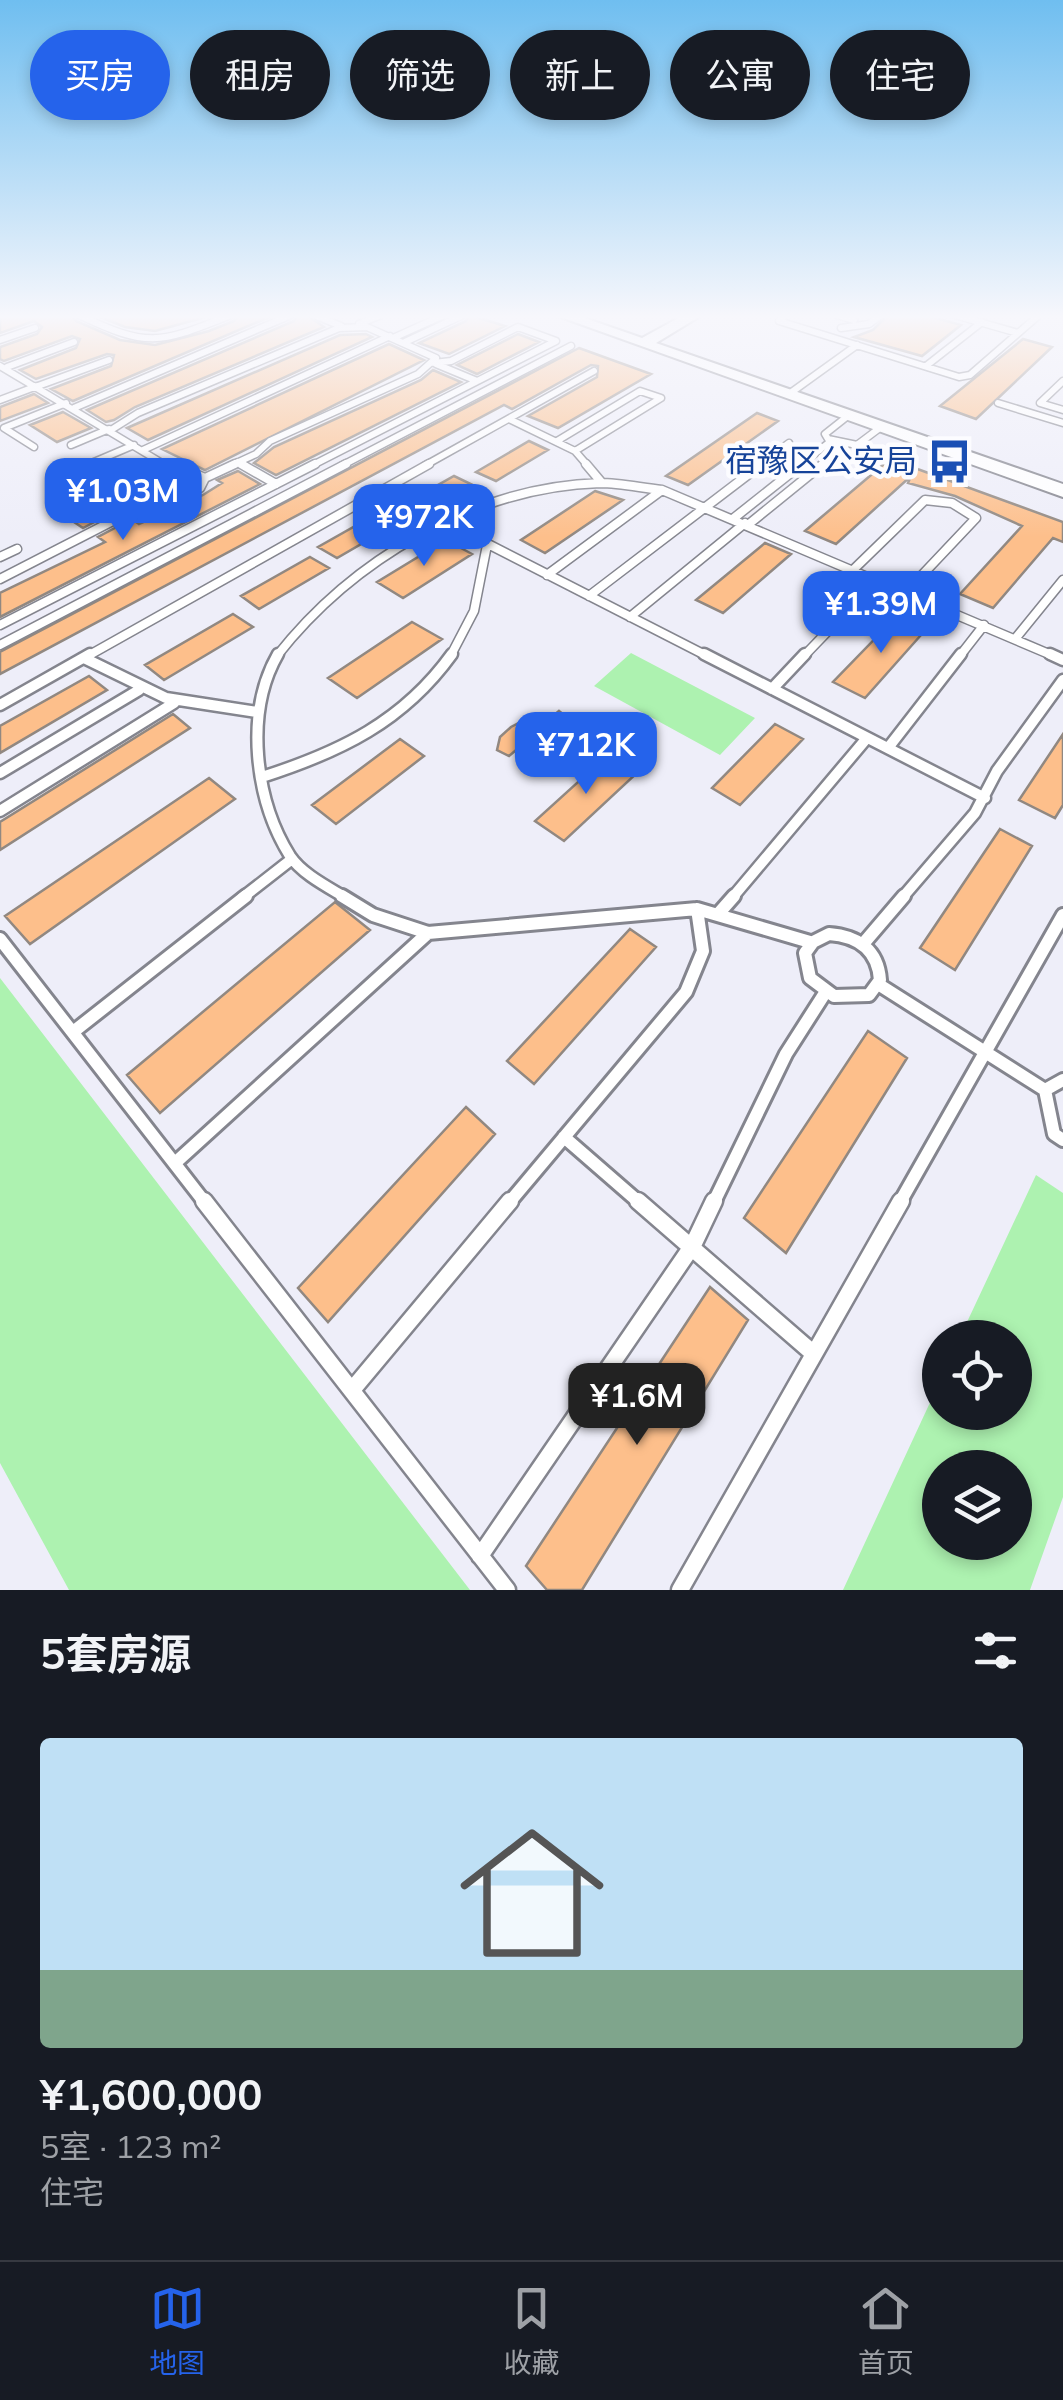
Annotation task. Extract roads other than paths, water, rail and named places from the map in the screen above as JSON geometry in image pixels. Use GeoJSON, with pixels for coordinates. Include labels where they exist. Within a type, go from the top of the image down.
{"type":"FeatureCollection","features":[{"type":"Feature","properties":{"kind":"street"},"geometry":{"type":"LineString","coordinates":[[788,389],[1063,482]]}},
{"type":"Feature","properties":{"kind":"street"},"geometry":{"type":"LineString","coordinates":[[793,391],[849,416],[1063,491]]}},
{"type":"Feature","properties":{"kind":"lane"},"geometry":{"type":"LineString","coordinates":[[0,400],[29,389]]}},
{"type":"Feature","properties":{"kind":"lane"},"geometry":{"type":"LineString","coordinates":[[43,389],[143,450],[176,476]]}},
{"type":"Feature","properties":{"kind":"lane"},"geometry":{"type":"LineString","coordinates":[[74,408],[118,389]]}},
{"type":"Feature","properties":{"kind":"lane"},"geometry":{"type":"LineString","coordinates":[[71,446],[196,389]]}},
{"type":"Feature","properties":{"kind":"lane"},"geometry":{"type":"LineString","coordinates":[[143,450],[277,389]]}},
{"type":"Feature","properties":{"kind":"lane"},"geometry":{"type":"LineString","coordinates":[[0,579],[169,492],[194,492],[204,478],[380,389]]}},
{"type":"Feature","properties":{"kind":"lane"},"geometry":{"type":"LineString","coordinates":[[0,625],[461,389]]}},
{"type":"Feature","properties":{"kind":"lane"},"geometry":{"type":"LineString","coordinates":[[0,645],[489,389]]}},
{"type":"Feature","properties":{"kind":"lane"},"geometry":{"type":"LineString","coordinates":[[0,706],[562,389]]}},
{"type":"Feature","properties":{"kind":"lane"},"geometry":{"type":"LineString","coordinates":[[1054,389],[1040,403],[1063,410]]}},
{"type":"Feature","properties":{"kind":"lane"},"geometry":{"type":"LineString","coordinates":[[557,441],[640,390],[661,398],[576,450]]}},
{"type":"Feature","properties":{"kind":"lane"},"geometry":{"type":"LineString","coordinates":[[998,402],[1063,424]]}},
{"type":"Feature","properties":{"kind":"lane"},"geometry":{"type":"LineString","coordinates":[[34,447],[4,428],[66,403]]}},
{"type":"Feature","properties":{"kind":"lane"},"geometry":{"type":"LineString","coordinates":[[849,416],[825,434],[831,441],[845,446],[860,444],[881,426]]}},
{"type":"Feature","properties":{"kind":"lane"},"geometry":{"type":"LineString","coordinates":[[509,419],[576,450],[602,483]]}},
{"type":"Feature","properties":{"kind":"lane"},"geometry":{"type":"LineString","coordinates":[[734,518],[831,441]]}},
{"type":"Feature","properties":{"kind":"lane"},"geometry":{"type":"LineString","coordinates":[[589,596],[789,443]]}},
{"type":"Feature","properties":{"kind":"lane"},"geometry":{"type":"LineString","coordinates":[[87,466],[134,445]]}},
{"type":"Feature","properties":{"kind":"lane"},"geometry":{"type":"LineString","coordinates":[[630,617],[845,446]]}},
{"type":"Feature","properties":{"kind":"lane"},"geometry":{"type":"LineString","coordinates":[[238,462],[276,484]]}},
{"type":"Feature","properties":{"kind":"lane"},"geometry":{"type":"LineString","coordinates":[[169,492],[165,484],[176,476],[193,473],[204,478]]}},
{"type":"Feature","properties":{"kind":"lane"},"geometry":{"type":"LineString","coordinates":[[878,984],[877,960],[863,944],[841,934],[810,942],[698,909],[428,932],[373,914],[292,858],[273,828],[262,777],[256,712],[274,658],[312,611],[365,568],[445,522],[532,492],[602,483],[662,490],[1063,660]]}},
{"type":"Feature","properties":{"kind":"lane"},"geometry":{"type":"LineString","coordinates":[[547,575],[662,490]]}},
{"type":"Feature","properties":{"kind":"lane"},"geometry":{"type":"LineString","coordinates":[[853,570],[926,500],[934,498],[972,513],[976,518],[906,592]]}},
{"type":"Feature","properties":{"kind":"lane"},"geometry":{"type":"LineString","coordinates":[[445,522],[984,798]]}},
{"type":"Feature","properties":{"kind":"lane"},"geometry":{"type":"LineString","coordinates":[[262,777],[321,759],[364,740],[411,704],[441,669],[470,619],[488,544]]}},
{"type":"Feature","properties":{"kind":"lane"},"geometry":{"type":"LineString","coordinates":[[0,557],[17,549]]}},
{"type":"Feature","properties":{"kind":"lane"},"geometry":{"type":"LineString","coordinates":[[772,690],[877,580]]}},
{"type":"Feature","properties":{"kind":"lane"},"geometry":{"type":"LineString","coordinates":[[1016,639],[1063,580]]}},
{"type":"Feature","properties":{"kind":"lane"},"geometry":{"type":"LineString","coordinates":[[888,748],[984,626]]}},
{"type":"Feature","properties":{"kind":"lane"},"geometry":{"type":"LineString","coordinates":[[84,658],[139,690],[174,703],[256,712]]}},
{"type":"Feature","properties":{"kind":"lane"},"geometry":{"type":"LineString","coordinates":[[863,944],[984,798],[996,771],[1063,680]]}},
{"type":"Feature","properties":{"kind":"lane"},"geometry":{"type":"LineString","coordinates":[[0,773],[139,690]]}},
{"type":"Feature","properties":{"kind":"lane"},"geometry":{"type":"LineString","coordinates":[[0,811],[174,703]]}},
{"type":"Feature","properties":{"kind":"lane"},"geometry":{"type":"LineString","coordinates":[[720,913],[867,738]]}},
{"type":"Feature","properties":{"kind":"lane"},"geometry":{"type":"LineString","coordinates":[[72,1032],[292,858]]}},
{"type":"Feature","properties":{"kind":"lane"},"geometry":{"type":"LineString","coordinates":[[352,1390],[686,992],[703,950],[698,909]]}},
{"type":"Feature","properties":{"kind":"lane"},"geometry":{"type":"LineString","coordinates":[[680,1590],[1063,915]]}},
{"type":"Feature","properties":{"kind":"lane"},"geometry":{"type":"LineString","coordinates":[[175,1164],[428,932]]}},
{"type":"Feature","properties":{"kind":"lane"},"geometry":{"type":"LineString","coordinates":[[0,939],[507,1590]]}},
{"type":"Feature","properties":{"kind":"lane"},"geometry":{"type":"LineString","coordinates":[[810,942],[805,951],[807,973],[824,993],[859,999],[878,984]]}},
{"type":"Feature","properties":{"kind":"lane"},"geometry":{"type":"LineString","coordinates":[[878,984],[1045,1090],[1054,1134],[1063,1140]]}},
{"type":"Feature","properties":{"kind":"lane"},"geometry":{"type":"LineString","coordinates":[[480,1556],[691,1247],[786,1054],[824,993]]}},
{"type":"Feature","properties":{"kind":"lane"},"geometry":{"type":"LineString","coordinates":[[1045,1090],[1063,1080]]}},
{"type":"Feature","properties":{"kind":"lane"},"geometry":{"type":"LineString","coordinates":[[564,1137],[814,1354]]}},
{"type":"Feature","properties":{"kind":"place","name":"宿豫区公安局"},"geometry":{"type":"Point","coordinates":[950,461]}}]}
